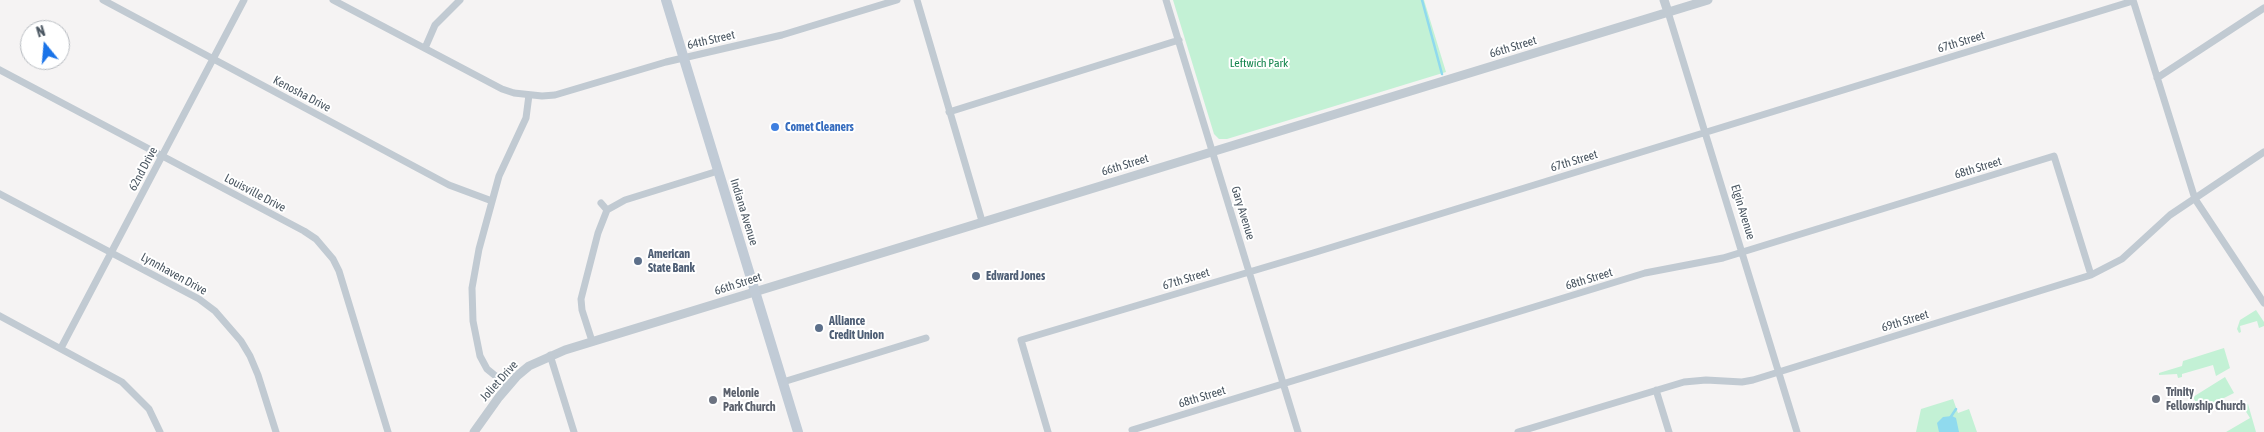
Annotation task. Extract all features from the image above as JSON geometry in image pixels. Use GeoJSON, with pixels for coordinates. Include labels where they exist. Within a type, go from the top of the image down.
{"type":"FeatureCollection","features":[{"type":"Feature","properties":{"kind":"main road","name":"Indiana Avenue"},"geometry":{"type":"LineString","coordinates":[[666,0],[798,432]]}},
{"type":"Feature","properties":{"kind":"street","name":"Kenosha Drive"},"geometry":{"type":"LineString","coordinates":[[104,0],[450,185],[492,202]]}},
{"type":"Feature","properties":{"kind":"street","name":"62nd Drive"},"geometry":{"type":"LineString","coordinates":[[60,348],[244,0]]}},
{"type":"Feature","properties":{"kind":"street","name":"64th Street"},"geometry":{"type":"LineString","coordinates":[[334,0],[502,89],[529,95],[555,95],[684,58],[782,35],[897,0]]}},
{"type":"Feature","properties":{"kind":"street"},"geometry":{"type":"LineString","coordinates":[[425,48],[435,25],[460,0]]}},
{"type":"Feature","properties":{"kind":"street"},"geometry":{"type":"LineString","coordinates":[[916,0],[982,221]]}},
{"type":"Feature","properties":{"kind":"street","name":"Gary Avenue"},"geometry":{"type":"LineString","coordinates":[[1166,0],[1298,432]]}},
{"type":"Feature","properties":{"kind":"street","name":"Elgin Avenue"},"geometry":{"type":"LineString","coordinates":[[1664,0],[1797,432]]}},
{"type":"Feature","properties":{"kind":"street","name":"66th Street"},"geometry":{"type":"LineString","coordinates":[[550,355],[1708,0]]}},
{"type":"Feature","properties":{"kind":"street"},"geometry":{"type":"LineString","coordinates":[[2156,78],[2264,7],[2260,0]]}},
{"type":"Feature","properties":{"kind":"street"},"geometry":{"type":"LineString","coordinates":[[2133,1],[2195,199],[2263,299]]}},
{"type":"Feature","properties":{"kind":"street","name":"67th Street"},"geometry":{"type":"LineString","coordinates":[[1048,432],[1020,340],[1706,133],[2133,1]]}},
{"type":"Feature","properties":{"kind":"street"},"geometry":{"type":"LineString","coordinates":[[949,112],[1179,40]]}},
{"type":"Feature","properties":{"kind":"street","name":"Louisville Drive"},"geometry":{"type":"LineString","coordinates":[[0,70],[304,231],[325,249],[339,272],[388,432]]}},
{"type":"Feature","properties":{"kind":"street"},"geometry":{"type":"LineString","coordinates":[[508,386],[487,369],[483,363],[475,337],[472,288],[474,270],[492,202],[505,161],[526,118],[529,95]]}},
{"type":"Feature","properties":{"kind":"street","name":"69th Street"},"geometry":{"type":"LineString","coordinates":[[1518,432],[1543,428],[1690,380],[1742,382],[1779,372],[2091,275],[2122,259],[2170,215],[2264,152]]}},
{"type":"Feature","properties":{"kind":"street","name":"68th Street"},"geometry":{"type":"LineString","coordinates":[[1132,430],[1645,274],[1709,262],[2054,156],[2091,275]]}},
{"type":"Feature","properties":{"kind":"street"},"geometry":{"type":"LineString","coordinates":[[592,341],[582,310],[581,300],[598,233],[607,210],[625,200],[718,171]]}},
{"type":"Feature","properties":{"kind":"street","name":"Lynnhaven Drive"},"geometry":{"type":"LineString","coordinates":[[0,194],[199,299],[215,311],[228,325],[250,356],[276,432]]}},
{"type":"Feature","properties":{"kind":"street"},"geometry":{"type":"LineString","coordinates":[[601,203],[607,210]]}},
{"type":"Feature","properties":{"kind":"street"},"geometry":{"type":"LineString","coordinates":[[0,316],[122,382],[149,409],[160,432]]}},
{"type":"Feature","properties":{"kind":"street"},"geometry":{"type":"LineString","coordinates":[[783,382],[926,338]]}},
{"type":"Feature","properties":{"kind":"street"},"geometry":{"type":"LineString","coordinates":[[550,355],[574,432]]}},
{"type":"Feature","properties":{"kind":"street","name":"Joliet Drive"},"geometry":{"type":"LineString","coordinates":[[474,432],[508,386],[530,366],[550,355]]}},
{"type":"Feature","properties":{"kind":"street"},"geometry":{"type":"LineString","coordinates":[[1656,390],[1669,432]]}},
{"type":"Feature","properties":{"kind":"green space","name":"Leftwich Park"},"geometry":{"type":"Polygon","coordinates":[[[1173,0],[1424,0],[1446,72],[1227,139],[1219,139],[1214,134],[1173,0]]]}},
{"type":"Feature","properties":{"kind":"green space"},"geometry":{"type":"Polygon","coordinates":[[[2256,310],[2264,322],[2264,326],[2259,328],[2257,321],[2240,326],[2241,332],[2239,333],[2237,329],[2240,320],[2256,310]]]}},
{"type":"Feature","properties":{"kind":"green space"},"geometry":{"type":"Polygon","coordinates":[[[2224,348],[2230,368],[2216,376],[2213,365],[2182,374],[2182,377],[2178,378],[2177,374],[2159,375],[2159,373],[2182,366],[2183,361],[2224,348]]]}},
{"type":"Feature","properties":{"kind":"green space"},"geometry":{"type":"Polygon","coordinates":[[[2225,377],[2234,393],[2200,410],[2193,397],[2225,377]]]}},
{"type":"Feature","properties":{"kind":"green space"},"geometry":{"type":"Polygon","coordinates":[[[1953,399],[1958,413],[1969,409],[1977,432],[1916,432],[1921,409],[1953,399]]]}},
{"type":"Feature","properties":{"kind":"green space"},"geometry":{"type":"Polygon","coordinates":[[[2248,404],[2256,432],[2226,432],[2250,418],[2243,407],[2248,404]]]}},
{"type":"Feature","properties":{"kind":"water"},"geometry":{"type":"Polygon","coordinates":[[[1952,416],[1956,418],[1959,432],[1939,432],[1937,423],[1943,417],[1952,416]]]}},
{"type":"Feature","properties":{"kind":"waterway"},"geometry":{"type":"LineString","coordinates":[[1422,0],[1442,74]]}},
{"type":"Feature","properties":{"kind":"waterway"},"geometry":{"type":"LineString","coordinates":[[1950,418],[1956,409]]}},
{"type":"Feature","properties":{"kind":"place","name":"Comet Cleaners"},"geometry":{"type":"Point","coordinates":[775,127]}},
{"type":"Feature","properties":{"kind":"place","name":"American State Bank"},"geometry":{"type":"Point","coordinates":[638,261]}},
{"type":"Feature","properties":{"kind":"place","name":"Edward Jones"},"geometry":{"type":"Point","coordinates":[976,276]}},
{"type":"Feature","properties":{"kind":"place","name":"Alliance Credit Union"},"geometry":{"type":"Point","coordinates":[819,328]}},
{"type":"Feature","properties":{"kind":"place","name":"Trinity Fellowship Church"},"geometry":{"type":"Point","coordinates":[2156,399]}},
{"type":"Feature","properties":{"kind":"place","name":"Melonie Park Church"},"geometry":{"type":"Point","coordinates":[713,400]}}]}
